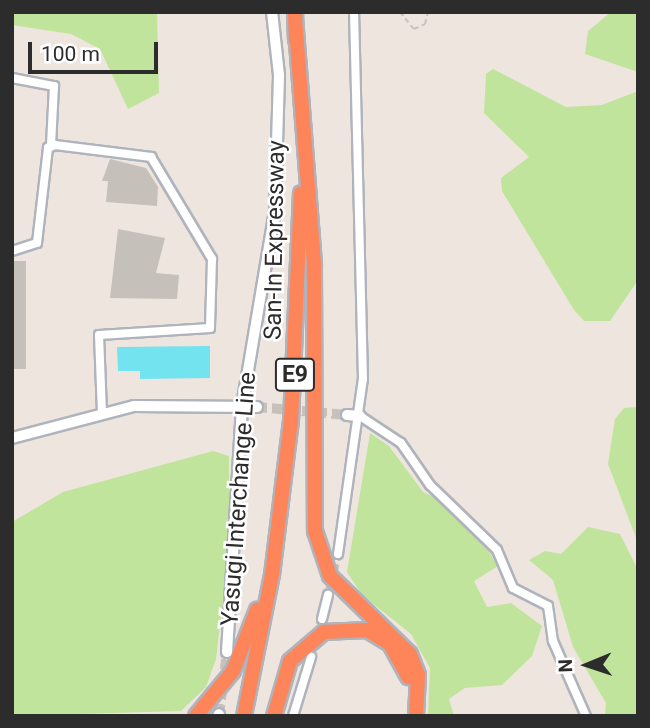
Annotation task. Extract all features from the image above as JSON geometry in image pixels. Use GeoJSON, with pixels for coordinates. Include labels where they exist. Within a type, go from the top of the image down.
{"type":"FeatureCollection","features":[{"type":"Feature","properties":{"kind":"highway","name":"San-In Expressway"},"geometry":{"type":"LineString","coordinates":[[244,716],[272,575],[298,331],[295,12]]}},
{"type":"Feature","properties":{"kind":"highway"},"geometry":{"type":"LineString","coordinates":[[296,30],[314,266],[315,531],[330,576],[410,653],[418,675],[416,716]]}},
{"type":"Feature","properties":{"kind":"highway"},"geometry":{"type":"LineString","coordinates":[[196,716],[233,671],[272,575]]}},
{"type":"Feature","properties":{"kind":"highway"},"geometry":{"type":"LineString","coordinates":[[274,716],[290,661],[324,632],[347,628],[367,630],[390,644],[405,665],[412,690],[407,716]]}},
{"type":"Feature","properties":{"kind":"main road","name":"Yasugi Interchange Line"},"geometry":{"type":"LineString","coordinates":[[227,652],[242,406],[275,211],[279,75],[272,12]]}},
{"type":"Feature","properties":{"kind":"main road"},"geometry":{"type":"LineString","coordinates":[[12,438],[102,413],[160,402],[257,407]]}},
{"type":"Feature","properties":{"kind":"main road"},"geometry":{"type":"LineString","coordinates":[[347,415],[360,416]]}},
{"type":"Feature","properties":{"kind":"street"},"geometry":{"type":"LineString","coordinates":[[338,554],[360,416],[355,12]]}},
{"type":"Feature","properties":{"kind":"street"},"geometry":{"type":"LineString","coordinates":[[12,78],[54,86],[51,146],[37,243],[12,251]]}},
{"type":"Feature","properties":{"kind":"street"},"geometry":{"type":"LineString","coordinates":[[51,146],[151,157],[212,259],[210,328],[99,335],[102,413]]}},
{"type":"Feature","properties":{"kind":"street"},"geometry":{"type":"LineString","coordinates":[[360,416],[401,443],[430,485],[498,550],[513,588],[548,606],[553,641],[586,716]]}},
{"type":"Feature","properties":{"kind":"street"},"geometry":{"type":"LineString","coordinates":[[322,619],[328,595]]}},
{"type":"Feature","properties":{"kind":"street"},"geometry":{"type":"LineString","coordinates":[[293,716],[311,657]]}},
{"type":"Feature","properties":{"kind":"path"},"geometry":{"type":"LineString","coordinates":[[400,12],[414,29],[425,24],[428,12]]}},
{"type":"Feature","properties":{"kind":"green space"},"geometry":{"type":"Polygon","coordinates":[[[12,12],[157,12],[159,93],[128,109],[100,49],[71,34],[12,25],[12,12]]]}},
{"type":"Feature","properties":{"kind":"green space"},"geometry":{"type":"Polygon","coordinates":[[[611,12],[638,12],[638,72],[585,54],[588,31],[611,12]]]}},
{"type":"Feature","properties":{"kind":"green space"},"geometry":{"type":"Polygon","coordinates":[[[493,69],[566,107],[602,105],[638,91],[638,280],[610,321],[584,321],[574,310],[502,191],[501,178],[529,157],[484,113],[486,74],[493,69]]]}},
{"type":"Feature","properties":{"kind":"green space"},"geometry":{"type":"Polygon","coordinates":[[[638,407],[638,543],[608,464],[615,419],[624,408],[638,407]]]}},
{"type":"Feature","properties":{"kind":"green space"},"geometry":{"type":"Polygon","coordinates":[[[370,433],[389,446],[423,492],[443,501],[482,541],[498,566],[474,581],[487,607],[511,603],[542,626],[532,656],[502,685],[465,688],[449,699],[454,716],[428,716],[430,668],[411,634],[362,595],[347,572],[370,433]]]}},
{"type":"Feature","properties":{"kind":"green space"},"geometry":{"type":"Polygon","coordinates":[[[213,451],[229,456],[229,548],[216,659],[206,687],[181,711],[12,716],[12,522],[63,492],[213,451]]]}},
{"type":"Feature","properties":{"kind":"green space"},"geometry":{"type":"Polygon","coordinates":[[[588,527],[620,534],[638,570],[638,716],[605,716],[606,703],[573,647],[553,580],[529,560],[545,551],[561,554],[588,527]]]}},
{"type":"Feature","properties":{"kind":"water"},"geometry":{"type":"Polygon","coordinates":[[[210,346],[210,378],[140,379],[140,371],[118,371],[117,347],[210,346]]]}},
{"type":"Feature","properties":{"kind":"building"},"geometry":{"type":"Polygon","coordinates":[[[110,159],[146,168],[158,187],[157,206],[106,202],[108,181],[102,181],[110,159]]]}},
{"type":"Feature","properties":{"kind":"building"},"geometry":{"type":"Polygon","coordinates":[[[118,229],[165,238],[156,273],[179,275],[177,299],[110,298],[118,229]]]}},
{"type":"Feature","properties":{"kind":"building"},"geometry":{"type":"Polygon","coordinates":[[[12,261],[26,261],[26,369],[12,369],[12,261]]]}},
{"type":"Feature","properties":{"kind":"tunnel"},"geometry":{"type":"LineString","coordinates":[[257,407],[347,415]]}},
{"type":"Feature","properties":{"kind":"tunnel"},"geometry":{"type":"LineString","coordinates":[[328,595],[338,554]]}},
{"type":"Feature","properties":{"kind":"tunnel"},"geometry":{"type":"LineString","coordinates":[[219,714],[227,652]]}}]}
